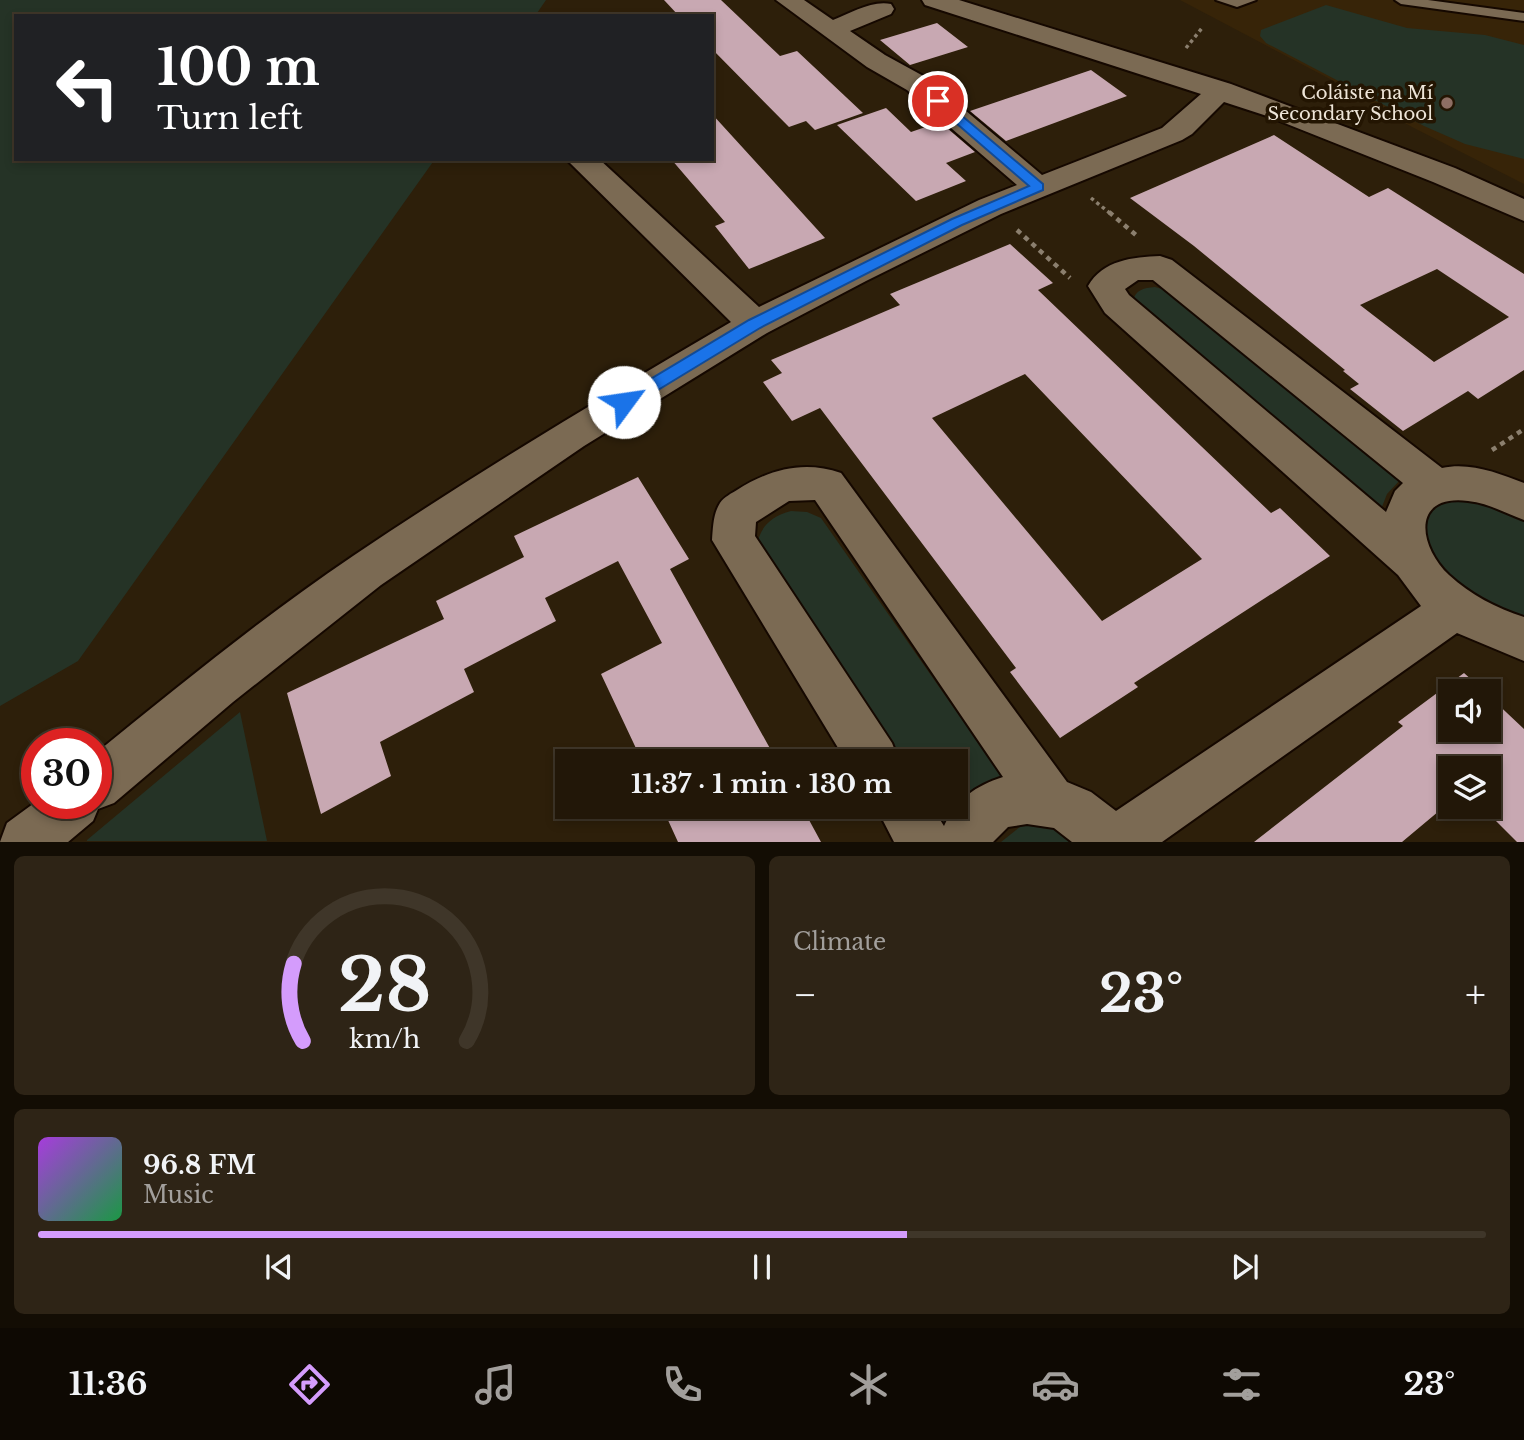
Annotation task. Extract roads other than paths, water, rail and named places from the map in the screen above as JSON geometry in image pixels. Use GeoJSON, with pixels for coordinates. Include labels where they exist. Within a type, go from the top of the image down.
{"type":"FeatureCollection","features":[{"type":"Feature","properties":{"kind":"street"},"geometry":{"type":"LineString","coordinates":[[788,0],[830,30],[917,84],[1051,181]]}},
{"type":"Feature","properties":{"kind":"street"},"geometry":{"type":"LineString","coordinates":[[934,0],[1221,90],[1444,175],[1524,211]]}},
{"type":"Feature","properties":{"kind":"street"},"geometry":{"type":"LineString","coordinates":[[830,30],[854,18],[882,9]]}},
{"type":"Feature","properties":{"kind":"street"},"geometry":{"type":"LineString","coordinates":[[112,772],[216,686],[430,526],[570,435],[755,324],[990,207],[1171,134],[1182,128],[1221,90]]}},
{"type":"Feature","properties":{"kind":"street"},"geometry":{"type":"LineString","coordinates":[[583,161],[755,324]]}},
{"type":"Feature","properties":{"kind":"street"},"geometry":{"type":"LineString","coordinates":[[1116,842],[1499,633],[1431,586],[1413,561],[1117,304],[1105,286],[1131,269],[1160,268],[1436,486]]}},
{"type":"Feature","properties":{"kind":"street"},"geometry":{"type":"LineString","coordinates":[[867,749],[772,597],[733,540],[736,513],[770,489],[802,480],[827,485],[1049,800]]}},
{"type":"Feature","properties":{"kind":"street"},"geometry":{"type":"LineString","coordinates":[[1413,561],[1403,535],[1405,513],[1416,496],[1436,486],[1465,484],[1499,490],[1520,489]]}},
{"type":"Feature","properties":{"kind":"street"},"geometry":{"type":"LineString","coordinates":[[963,842],[973,823],[994,805],[1020,798],[1049,800],[1077,813],[1102,832],[1108,842]]}},
{"type":"Feature","properties":{"kind":"street"},"geometry":{"type":"LineString","coordinates":[[26,842],[55,819]]}},
{"type":"Feature","properties":{"kind":"street"},"geometry":{"type":"LineString","coordinates":[[910,819],[924,842]]}},
{"type":"Feature","properties":{"kind":"lane"},"geometry":{"type":"LineString","coordinates":[[1222,0],[1237,4],[1250,0]]}},
{"type":"Feature","properties":{"kind":"lane"},"geometry":{"type":"LineString","coordinates":[[1401,0],[1524,17]]}},
{"type":"Feature","properties":{"kind":"place","name":"Coláiste na Mí Secondary School"},"geometry":{"type":"Point","coordinates":[1447,103]}}]}
